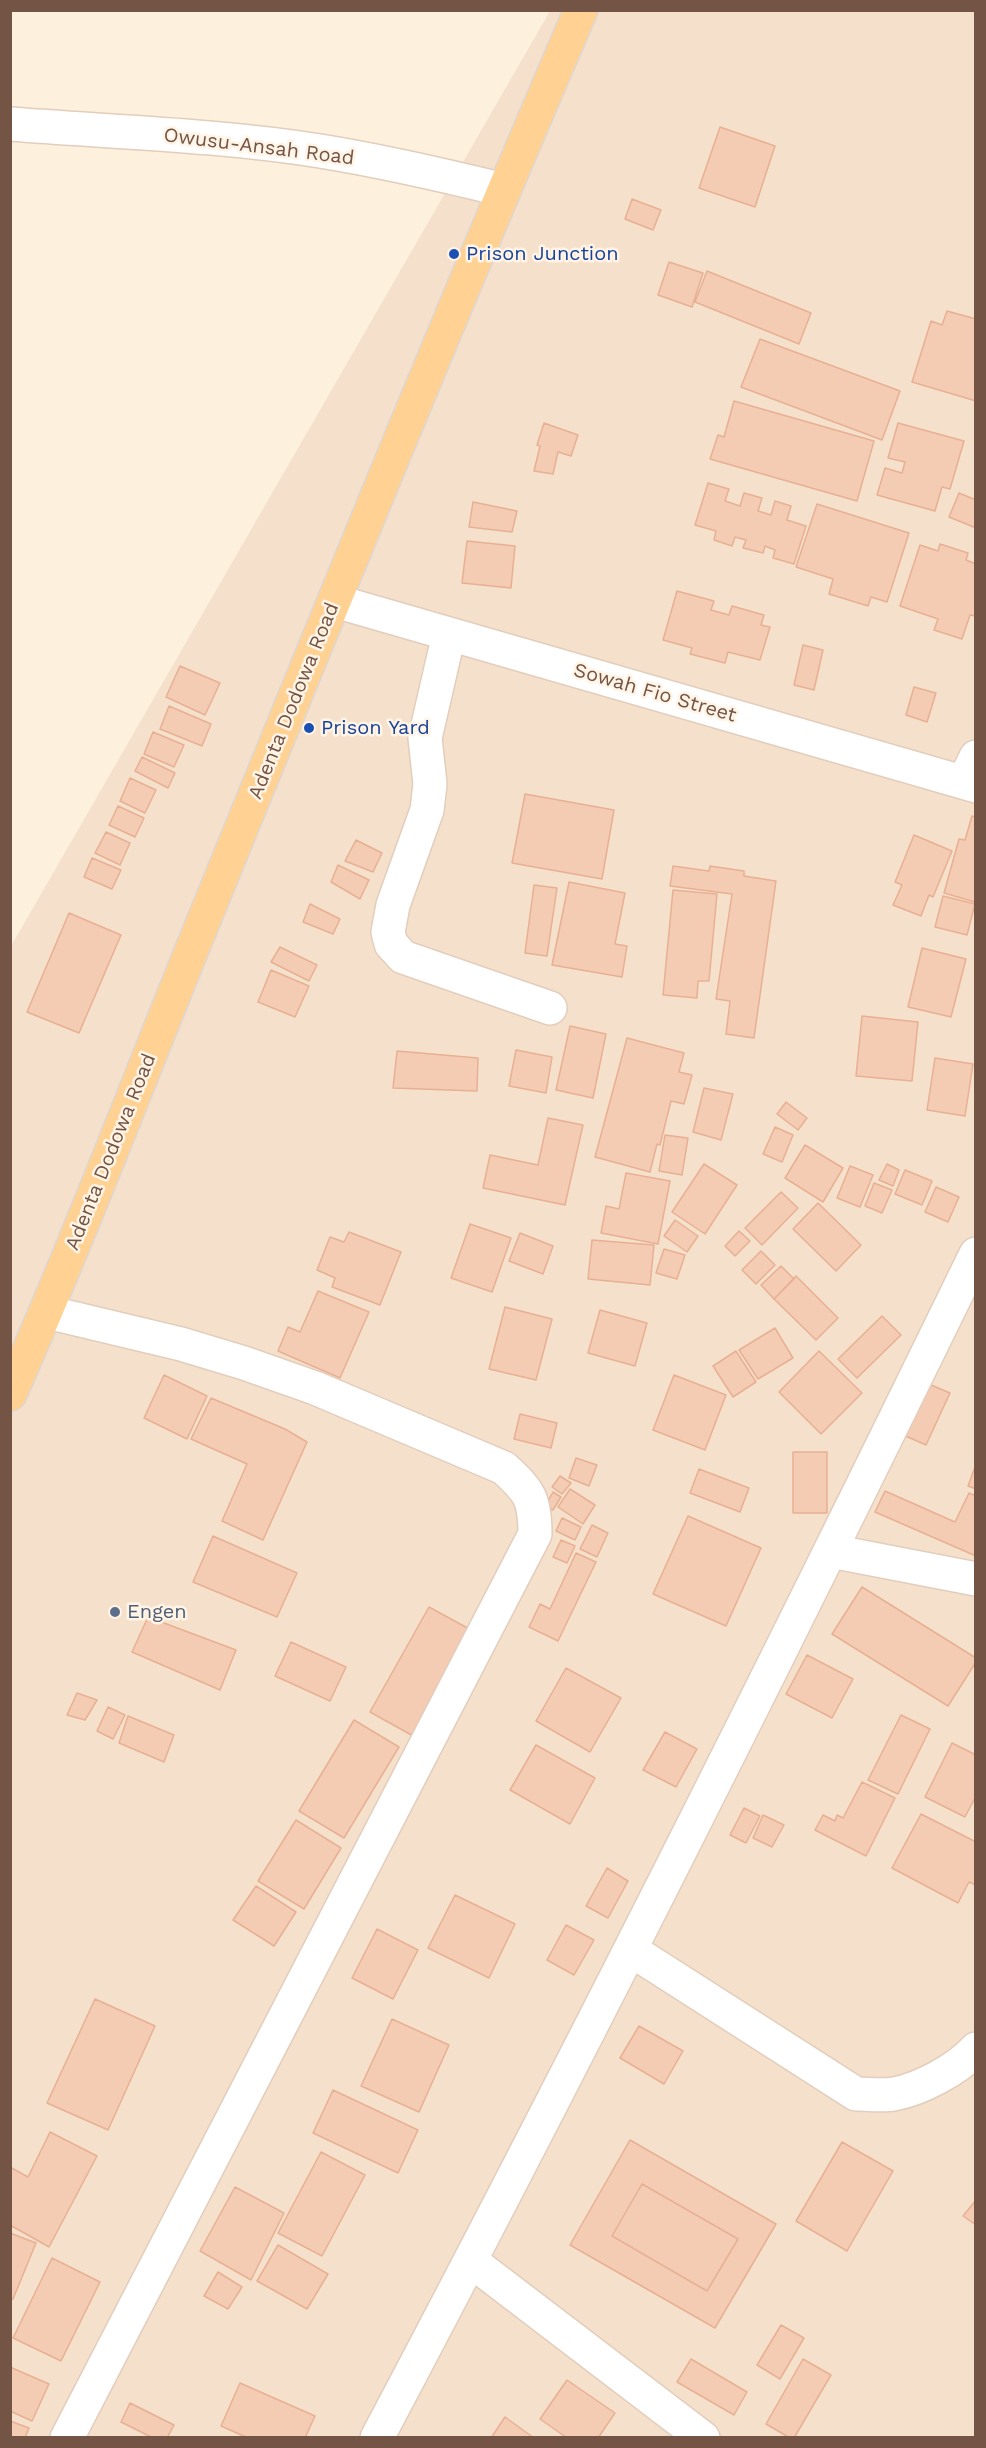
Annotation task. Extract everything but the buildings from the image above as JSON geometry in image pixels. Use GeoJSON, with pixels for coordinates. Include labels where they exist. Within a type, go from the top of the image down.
{"type":"FeatureCollection","features":[{"type":"Feature","properties":{"kind":"main road","name":"Adenta Dodowa Road"},"geometry":{"type":"LineString","coordinates":[[10,1394],[47,1312],[334,601],[504,190],[582,10]]}},
{"type":"Feature","properties":{"kind":"street","name":"Owusu-Ansah Road"},"geometry":{"type":"LineString","coordinates":[[10,124],[206,138],[319,151],[414,169],[504,190]]}},
{"type":"Feature","properties":{"kind":"street","name":"Sowah Fio Street"},"geometry":{"type":"LineString","coordinates":[[334,601],[972,775]]}},
{"type":"Feature","properties":{"kind":"street"},"geometry":{"type":"LineString","coordinates":[[449,634],[425,738],[430,784],[428,810],[393,905],[388,932],[391,944],[403,957],[550,1008]]}},
{"type":"Feature","properties":{"kind":"street"},"geometry":{"type":"LineString","coordinates":[[377,2438],[631,1950],[831,1551],[975,1254]]}},
{"type":"Feature","properties":{"kind":"street"},"geometry":{"type":"LineString","coordinates":[[47,1312],[181,1344],[315,1388],[504,1468],[527,1489],[535,1512],[535,1534],[67,2438]]}},
{"type":"Feature","properties":{"kind":"street"},"geometry":{"type":"LineString","coordinates":[[831,1551],[975,1580]]}},
{"type":"Feature","properties":{"kind":"street"},"geometry":{"type":"LineString","coordinates":[[631,1950],[856,2094],[894,2094],[933,2080],[967,2058],[975,2049]]}},
{"type":"Feature","properties":{"kind":"street"},"geometry":{"type":"LineString","coordinates":[[471,2261],[703,2438]]}},
{"type":"Feature","properties":{"kind":"shaded area"},"geometry":{"type":"Polygon","coordinates":[[[550,11],[975,11],[975,2437],[11,2438],[11,946],[550,11]]]}},
{"type":"Feature","properties":{"kind":"place","name":"Prison Junction"},"geometry":{"type":"Point","coordinates":[454,254]}},
{"type":"Feature","properties":{"kind":"place","name":"Prison Yard"},"geometry":{"type":"Point","coordinates":[309,728]}},
{"type":"Feature","properties":{"kind":"place","name":"Engen"},"geometry":{"type":"Point","coordinates":[115,1612]}}]}
